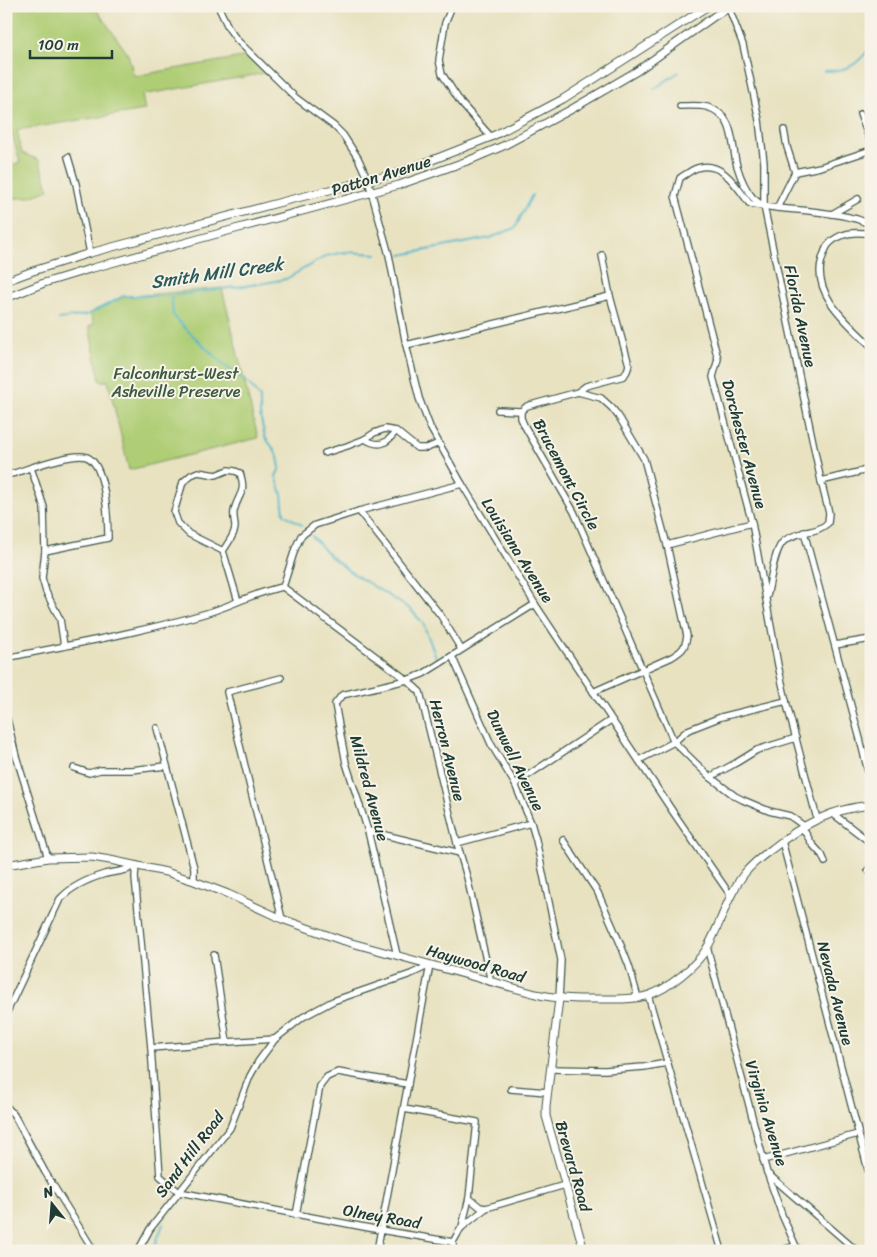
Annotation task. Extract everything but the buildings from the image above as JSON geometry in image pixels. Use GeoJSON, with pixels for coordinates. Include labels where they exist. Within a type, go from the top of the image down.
{"type":"FeatureCollection","features":[{"type":"Feature","properties":{"kind":"main road","name":"Patton Avenue"},"geometry":{"type":"LineString","coordinates":[[6,282],[33,271],[90,253],[398,173],[440,157],[491,136],[563,99],[708,6]]}},
{"type":"Feature","properties":{"kind":"main road","name":"Patton Avenue"},"geometry":{"type":"LineString","coordinates":[[6,298],[44,283],[93,268],[372,193],[470,160],[517,139],[572,110],[637,71],[730,7]]}},
{"type":"Feature","properties":{"kind":"main road","name":"Haywood Road"},"geometry":{"type":"LineString","coordinates":[[6,865],[48,858],[92,857],[136,865],[194,880],[282,919],[341,940],[536,994],[559,999],[638,998],[648,996],[671,983],[702,956],[730,896],[740,880],[762,856],[803,826],[817,819],[854,807],[871,805]]}},
{"type":"Feature","properties":{"kind":"main road","name":"Brevard Road"},"geometry":{"type":"LineString","coordinates":[[559,999],[546,1116],[584,1251]]}},
{"type":"Feature","properties":{"kind":"street","name":"Louisiana Avenue"},"geometry":{"type":"LineString","coordinates":[[218,6],[228,29],[237,40],[296,98],[329,122],[343,135],[358,158],[368,180],[389,255],[406,345],[422,406],[430,427],[462,484],[535,604],[730,896]]}},
{"type":"Feature","properties":{"kind":"street"},"geometry":{"type":"LineString","coordinates":[[452,6],[445,23],[439,60],[442,74],[461,103],[491,136]]}},
{"type":"Feature","properties":{"kind":"street","name":"Florida Avenue"},"geometry":{"type":"LineString","coordinates":[[730,7],[744,45],[759,120],[764,163],[764,206],[821,481],[830,513],[828,523],[820,529],[789,537],[782,542],[776,556],[766,601]]}},
{"type":"Feature","properties":{"kind":"street"},"geometry":{"type":"LineString","coordinates":[[680,106],[709,108],[719,113],[727,122],[737,165],[743,181],[752,197],[764,206]]}},
{"type":"Feature","properties":{"kind":"street"},"geometry":{"type":"LineString","coordinates":[[860,114],[871,143]]}},
{"type":"Feature","properties":{"kind":"street"},"geometry":{"type":"LineString","coordinates":[[778,208],[795,172],[784,130]]}},
{"type":"Feature","properties":{"kind":"street"},"geometry":{"type":"LineString","coordinates":[[795,172],[820,167],[871,150]]}},
{"type":"Feature","properties":{"kind":"street"},"geometry":{"type":"LineString","coordinates":[[68,157],[76,184],[90,253]]}},
{"type":"Feature","properties":{"kind":"street","name":"Dorchester Avenue"},"geometry":{"type":"LineString","coordinates":[[817,819],[778,665],[752,523],[713,377],[718,358],[675,196],[680,178],[698,168],[713,167],[726,174],[749,203],[832,214],[854,218],[871,225]]}},
{"type":"Feature","properties":{"kind":"street"},"geometry":{"type":"LineString","coordinates":[[832,214],[858,199]]}},
{"type":"Feature","properties":{"kind":"street"},"geometry":{"type":"LineString","coordinates":[[871,234],[857,231],[841,235],[825,249],[819,268],[822,284],[829,300],[842,317],[871,346]]}},
{"type":"Feature","properties":{"kind":"street"},"geometry":{"type":"LineString","coordinates":[[406,345],[610,296],[602,255]]}},
{"type":"Feature","properties":{"kind":"street","name":"Brucemont Circle"},"geometry":{"type":"LineString","coordinates":[[610,296],[629,365],[624,376],[586,386],[578,392],[526,406],[521,411],[521,418],[574,512],[674,742]]}},
{"type":"Feature","properties":{"kind":"street"},"geometry":{"type":"LineString","coordinates":[[578,392],[601,398],[612,408],[620,417],[644,459],[667,544],[686,636],[686,645],[672,657],[593,692]]}},
{"type":"Feature","properties":{"kind":"street"},"geometry":{"type":"LineString","coordinates":[[498,410],[521,411]]}},
{"type":"Feature","properties":{"kind":"street"},"geometry":{"type":"LineString","coordinates":[[325,453],[365,439],[385,429],[396,431],[417,448],[427,448],[439,443]]}},
{"type":"Feature","properties":{"kind":"street"},"geometry":{"type":"LineString","coordinates":[[365,439],[377,444],[385,442],[396,431]]}},
{"type":"Feature","properties":{"kind":"street"},"geometry":{"type":"LineString","coordinates":[[6,474],[68,457],[87,457],[97,466],[107,505],[108,538],[45,551]]}},
{"type":"Feature","properties":{"kind":"street"},"geometry":{"type":"LineString","coordinates":[[31,468],[44,508],[45,551],[42,578],[46,592],[60,618],[64,646]]}},
{"type":"Feature","properties":{"kind":"street"},"geometry":{"type":"LineString","coordinates":[[821,481],[871,469]]}},
{"type":"Feature","properties":{"kind":"street"},"geometry":{"type":"LineString","coordinates":[[223,552],[236,529],[234,513],[242,494],[243,485],[240,473],[228,470],[216,475],[198,472],[183,482],[174,512],[178,523],[189,534],[223,552],[238,601]]}},
{"type":"Feature","properties":{"kind":"street"},"geometry":{"type":"LineString","coordinates":[[6,658],[209,613],[267,590],[283,587],[301,536],[315,525],[462,484]]}},
{"type":"Feature","properties":{"kind":"street"},"geometry":{"type":"LineString","coordinates":[[359,512],[442,616],[461,650]]}},
{"type":"Feature","properties":{"kind":"street"},"geometry":{"type":"LineString","coordinates":[[667,544],[752,523]]}},
{"type":"Feature","properties":{"kind":"street"},"geometry":{"type":"LineString","coordinates":[[804,532],[871,784]]}},
{"type":"Feature","properties":{"kind":"street","name":"Herron Avenue"},"geometry":{"type":"LineString","coordinates":[[283,587],[407,680],[420,692],[467,877],[491,982]]}},
{"type":"Feature","properties":{"kind":"street","name":"Mildred Avenue"},"geometry":{"type":"LineString","coordinates":[[397,955],[368,830],[346,763],[335,704],[342,695],[407,680],[423,674],[535,604]]}},
{"type":"Feature","properties":{"kind":"street"},"geometry":{"type":"LineString","coordinates":[[835,644],[871,638]]}},
{"type":"Feature","properties":{"kind":"street","name":"Dunwell Avenue"},"geometry":{"type":"LineString","coordinates":[[452,656],[491,744],[515,784],[531,823],[561,960],[559,999]]}},
{"type":"Feature","properties":{"kind":"street"},"geometry":{"type":"LineString","coordinates":[[281,678],[227,692],[282,919]]}},
{"type":"Feature","properties":{"kind":"street"},"geometry":{"type":"LineString","coordinates":[[639,760],[674,742],[688,730],[720,717],[786,701]]}},
{"type":"Feature","properties":{"kind":"street"},"geometry":{"type":"LineString","coordinates":[[6,715],[16,756],[48,858]]}},
{"type":"Feature","properties":{"kind":"street"},"geometry":{"type":"LineString","coordinates":[[515,784],[611,720]]}},
{"type":"Feature","properties":{"kind":"street"},"geometry":{"type":"LineString","coordinates":[[156,728],[194,868],[194,880]]}},
{"type":"Feature","properties":{"kind":"street"},"geometry":{"type":"LineString","coordinates":[[710,777],[757,750],[796,738]]}},
{"type":"Feature","properties":{"kind":"street"},"geometry":{"type":"LineString","coordinates":[[674,742],[724,788],[743,800],[769,811],[790,816],[803,826],[809,839],[822,855],[824,862]]}},
{"type":"Feature","properties":{"kind":"street"},"geometry":{"type":"LineString","coordinates":[[74,768],[89,773],[100,770],[131,770],[166,766]]}},
{"type":"Feature","properties":{"kind":"street"},"geometry":{"type":"LineString","coordinates":[[832,813],[871,843]]}},
{"type":"Feature","properties":{"kind":"street"},"geometry":{"type":"LineString","coordinates":[[457,843],[531,823]]}},
{"type":"Feature","properties":{"kind":"street"},"geometry":{"type":"LineString","coordinates":[[368,830],[460,853]]}},
{"type":"Feature","properties":{"kind":"street"},"geometry":{"type":"LineString","coordinates":[[563,840],[598,893],[629,966],[638,998]]}},
{"type":"Feature","properties":{"kind":"street","name":"Nevada Avenue"},"geometry":{"type":"LineString","coordinates":[[782,841],[871,1181]]}},
{"type":"Feature","properties":{"kind":"street"},"geometry":{"type":"LineString","coordinates":[[6,1014],[60,899],[67,891],[78,884],[105,874],[129,870],[136,865]]}},
{"type":"Feature","properties":{"kind":"street"},"geometry":{"type":"LineString","coordinates":[[136,865],[135,877],[151,1048],[160,1176],[179,1192]]}},
{"type":"Feature","properties":{"kind":"street","name":"Virginia Avenue"},"geometry":{"type":"LineString","coordinates":[[707,947],[767,1172],[857,1251]]}},
{"type":"Feature","properties":{"kind":"street"},"geometry":{"type":"LineString","coordinates":[[214,955],[227,1042]]}},
{"type":"Feature","properties":{"kind":"street"},"geometry":{"type":"LineString","coordinates":[[377,1251],[430,965]]}},
{"type":"Feature","properties":{"kind":"street","name":"Sand Hill Road"},"geometry":{"type":"LineString","coordinates":[[138,1251],[150,1229],[230,1128],[250,1076],[275,1040],[316,1009],[333,1001],[412,974],[430,965]]}},
{"type":"Feature","properties":{"kind":"street"},"geometry":{"type":"LineString","coordinates":[[648,996],[722,1251]]}},
{"type":"Feature","properties":{"kind":"street"},"geometry":{"type":"LineString","coordinates":[[151,1048],[275,1040]]}},
{"type":"Feature","properties":{"kind":"street"},"geometry":{"type":"LineString","coordinates":[[551,1069],[605,1070],[644,1068],[667,1063]]}},
{"type":"Feature","properties":{"kind":"street"},"geometry":{"type":"LineString","coordinates":[[296,1214],[320,1086],[328,1077],[338,1072],[408,1084]]}},
{"type":"Feature","properties":{"kind":"street"},"geometry":{"type":"LineString","coordinates":[[511,1089],[548,1092]]}},
{"type":"Feature","properties":{"kind":"street"},"geometry":{"type":"LineString","coordinates":[[6,1106],[14,1115],[45,1172],[94,1251]]}},
{"type":"Feature","properties":{"kind":"street"},"geometry":{"type":"LineString","coordinates":[[404,1109],[477,1122],[469,1198],[462,1228]]}},
{"type":"Feature","properties":{"kind":"street"},"geometry":{"type":"LineString","coordinates":[[763,1160],[858,1134]]}},
{"type":"Feature","properties":{"kind":"street"},"geometry":{"type":"LineString","coordinates":[[767,1172],[782,1216],[796,1248],[779,1251]]}},
{"type":"Feature","properties":{"kind":"street"},"geometry":{"type":"LineString","coordinates":[[453,1251],[453,1242],[462,1228],[486,1208],[566,1185]]}},
{"type":"Feature","properties":{"kind":"street","name":"Olney Road"},"geometry":{"type":"LineString","coordinates":[[179,1192],[453,1242]]}},
{"type":"Feature","properties":{"kind":"street"},"geometry":{"type":"LineString","coordinates":[[469,1198],[480,1207],[486,1208]]}},
{"type":"Feature","properties":{"kind":"green space"},"geometry":{"type":"Polygon","coordinates":[[[6,6],[94,6],[128,54],[134,76],[248,56],[266,73],[142,95],[145,110],[17,130],[22,153],[39,160],[49,190],[30,197],[7,199],[6,168],[20,162],[6,111],[6,6]]]}},
{"type":"Feature","properties":{"kind":"green space","name":"Falconhurst-West Asheville Preserve"},"geometry":{"type":"Polygon","coordinates":[[[222,288],[258,438],[129,470],[108,381],[100,381],[89,326],[94,324],[90,313],[121,297],[222,288]]]}},
{"type":"Feature","properties":{"kind":"waterway","name":"Smith Mill Creek"},"geometry":{"type":"LineString","coordinates":[[824,71],[839,70],[851,66],[861,59],[871,47]]}},
{"type":"Feature","properties":{"kind":"waterway","name":"Smith Mill Creek"},"geometry":{"type":"LineString","coordinates":[[654,89],[679,72]]}},
{"type":"Feature","properties":{"kind":"waterway","name":"Smith Mill Creek"},"geometry":{"type":"LineString","coordinates":[[401,255],[490,238],[515,228],[532,195]]}},
{"type":"Feature","properties":{"kind":"waterway","name":"Smith Mill Creek"},"geometry":{"type":"LineString","coordinates":[[59,319],[87,315],[124,296],[171,296],[265,283],[286,279],[326,256],[345,252],[377,254]]}},
{"type":"Feature","properties":{"kind":"waterway"},"geometry":{"type":"LineString","coordinates":[[171,296],[173,315],[224,365],[249,384],[260,398],[260,415],[265,437],[278,457],[280,468],[276,476],[282,494],[284,514],[302,525]]}},
{"type":"Feature","properties":{"kind":"waterway"},"geometry":{"type":"LineString","coordinates":[[312,536],[329,555],[349,571],[410,609],[423,623],[437,660]]}},
{"type":"Feature","properties":{"kind":"waterway"},"geometry":{"type":"LineString","coordinates":[[153,1251],[163,1224]]}}]}
